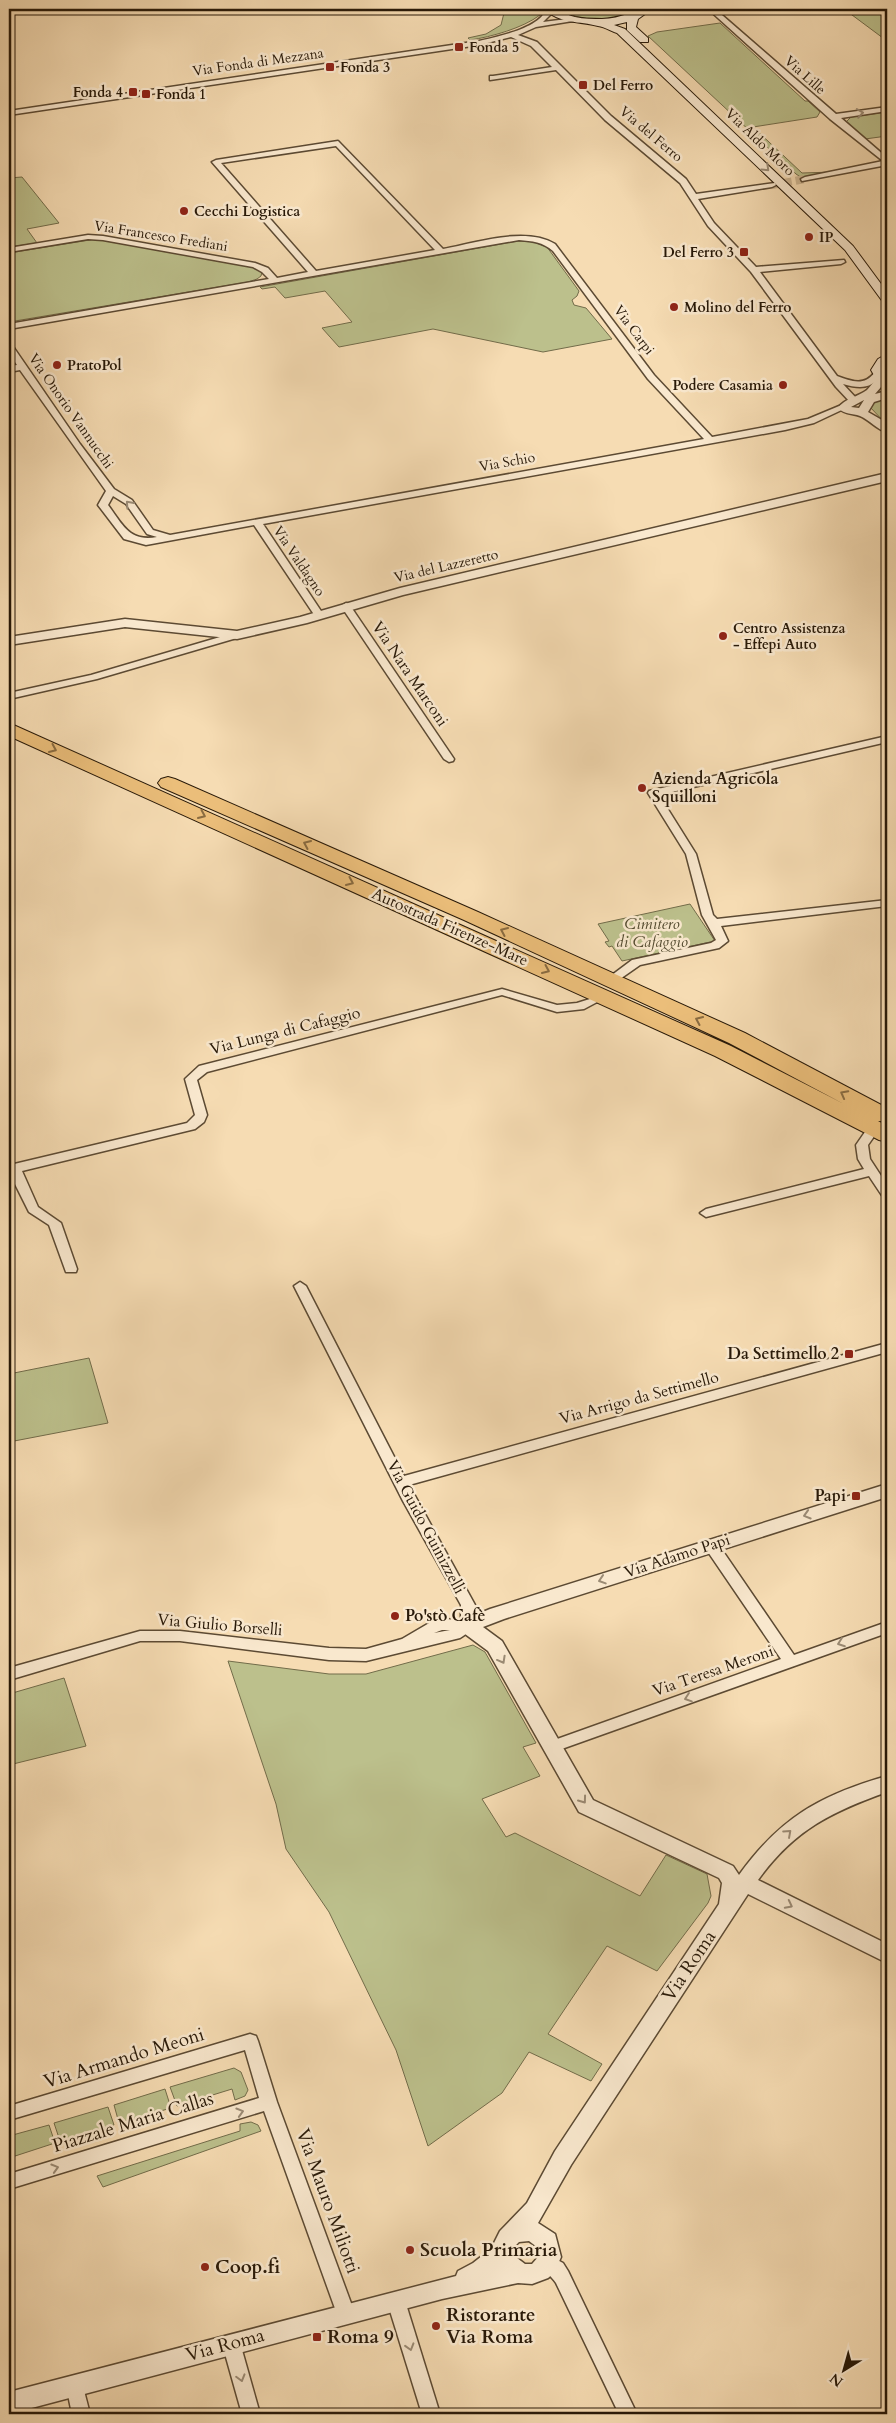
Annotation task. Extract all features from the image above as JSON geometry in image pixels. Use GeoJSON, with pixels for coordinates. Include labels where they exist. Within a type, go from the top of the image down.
{"type":"FeatureCollection","features":[{"type":"Feature","properties":{"kind":"highway","name":"Autostrada Firenze-Mare"},"geometry":{"type":"LineString","coordinates":[[9,712],[470,916],[728,1034],[887,1117]]}},
{"type":"Feature","properties":{"kind":"highway","name":"Autostrada Firenze-Mare"},"geometry":{"type":"LineString","coordinates":[[9,729],[714,1047],[878,1135]]}},
{"type":"Feature","properties":{"kind":"main road","name":"Via Aldo Moro"},"geometry":{"type":"LineString","coordinates":[[549,9],[576,20],[598,22],[633,17],[647,9]]}},
{"type":"Feature","properties":{"kind":"main road","name":"Via Aldo Moro"},"geometry":{"type":"LineString","coordinates":[[633,17],[630,25],[632,30],[837,223],[860,246],[887,281]]}},
{"type":"Feature","properties":{"kind":"main road","name":"Via Aldo Moro"},"geometry":{"type":"LineString","coordinates":[[598,22],[621,31],[791,192],[849,248],[887,300]]}},
{"type":"Feature","properties":{"kind":"main road"},"geometry":{"type":"LineString","coordinates":[[882,378],[879,366],[887,358]]}},
{"type":"Feature","properties":{"kind":"street"},"geometry":{"type":"LineString","coordinates":[[533,26],[546,18],[550,12],[549,9]]}},
{"type":"Feature","properties":{"kind":"street","name":"Via Lille"},"geometry":{"type":"LineString","coordinates":[[711,9],[833,117],[886,161]]}},
{"type":"Feature","properties":{"kind":"street"},"geometry":{"type":"LineString","coordinates":[[510,34],[533,26],[576,20]]}},
{"type":"Feature","properties":{"kind":"street","name":"Via del Ferro"},"geometry":{"type":"LineString","coordinates":[[510,34],[534,44],[608,118],[683,181],[711,224],[754,270],[855,407],[878,420],[887,429]]}},
{"type":"Feature","properties":{"kind":"street","name":"Via Fonda di Mezzana"},"geometry":{"type":"LineString","coordinates":[[9,113],[479,42],[510,34]]}},
{"type":"Feature","properties":{"kind":"street"},"geometry":{"type":"LineString","coordinates":[[494,78],[557,68]]}},
{"type":"Feature","properties":{"kind":"street"},"geometry":{"type":"LineString","coordinates":[[833,117],[887,109]]}},
{"type":"Feature","properties":{"kind":"street"},"geometry":{"type":"LineString","coordinates":[[313,274],[216,162],[338,143],[440,251]]}},
{"type":"Feature","properties":{"kind":"street"},"geometry":{"type":"LineString","coordinates":[[805,179],[886,161]]}},
{"type":"Feature","properties":{"kind":"street"},"geometry":{"type":"LineString","coordinates":[[693,197],[772,185]]}},
{"type":"Feature","properties":{"kind":"street","name":"Via Francesco Frediani"},"geometry":{"type":"LineString","coordinates":[[9,250],[88,237],[103,238],[255,265],[265,270],[274,280]]}},
{"type":"Feature","properties":{"kind":"street","name":"Via Carpi"},"geometry":{"type":"LineString","coordinates":[[440,251],[519,238],[535,239],[548,243],[556,249],[651,377],[710,440]]}},
{"type":"Feature","properties":{"kind":"street"},"geometry":{"type":"LineString","coordinates":[[9,326],[440,251]]}},
{"type":"Feature","properties":{"kind":"street"},"geometry":{"type":"LineString","coordinates":[[754,270],[841,262]]}},
{"type":"Feature","properties":{"kind":"street","name":"Via Onorio Vannucchi"},"geometry":{"type":"LineString","coordinates":[[9,347],[77,446],[111,491],[127,500],[150,532],[172,538]]}},
{"type":"Feature","properties":{"kind":"street"},"geometry":{"type":"LineString","coordinates":[[9,369],[23,367]]}},
{"type":"Feature","properties":{"kind":"street"},"geometry":{"type":"LineString","coordinates":[[835,378],[851,385],[865,385],[882,378]]}},
{"type":"Feature","properties":{"kind":"street"},"geometry":{"type":"LineString","coordinates":[[855,407],[882,378]]}},
{"type":"Feature","properties":{"kind":"street"},"geometry":{"type":"LineString","coordinates":[[855,407],[887,394]]}},
{"type":"Feature","properties":{"kind":"street","name":"Via Schio"},"geometry":{"type":"LineString","coordinates":[[172,538],[811,421],[855,407]]}},
{"type":"Feature","properties":{"kind":"street","name":"Via del Lazzeretto"},"geometry":{"type":"LineString","coordinates":[[9,641],[102,625],[125,624],[237,635],[303,620],[346,606],[887,477]]}},
{"type":"Feature","properties":{"kind":"street","name":"Via Onorio Vannucchi"},"geometry":{"type":"LineString","coordinates":[[111,491],[103,505],[127,537],[140,542],[172,538]]}},
{"type":"Feature","properties":{"kind":"street"},"geometry":{"type":"LineString","coordinates":[[121,530],[136,530],[144,522]]}},
{"type":"Feature","properties":{"kind":"street","name":"Via Valdagno"},"geometry":{"type":"LineString","coordinates":[[257,522],[318,614]]}},
{"type":"Feature","properties":{"kind":"street","name":"Via Nara Marconi"},"geometry":{"type":"LineString","coordinates":[[346,606],[449,759]]}},
{"type":"Feature","properties":{"kind":"street"},"geometry":{"type":"LineString","coordinates":[[9,696],[93,676],[237,635]]}},
{"type":"Feature","properties":{"kind":"street"},"geometry":{"type":"LineString","coordinates":[[616,977],[636,962],[720,944],[721,937],[708,915],[691,854],[653,793],[887,738]]}},
{"type":"Feature","properties":{"kind":"street"},"geometry":{"type":"LineString","coordinates":[[714,923],[887,904]]}},
{"type":"Feature","properties":{"kind":"street","name":"Via Lunga di Cafaggio"},"geometry":{"type":"LineString","coordinates":[[11,1169],[191,1126],[200,1119],[201,1115],[191,1079],[203,1069],[502,992],[565,1010],[577,1009],[593,1001]]}},
{"type":"Feature","properties":{"kind":"street"},"geometry":{"type":"LineString","coordinates":[[878,1135],[861,1150],[864,1159],[887,1194]]}},
{"type":"Feature","properties":{"kind":"street"},"geometry":{"type":"LineString","coordinates":[[11,1169],[33,1209],[56,1223],[71,1269]]}},
{"type":"Feature","properties":{"kind":"street"},"geometry":{"type":"LineString","coordinates":[[706,1213],[872,1172]]}},
{"type":"Feature","properties":{"kind":"street","name":"Via Guido Guinizzelli"},"geometry":{"type":"LineString","coordinates":[[300,1286],[401,1482],[468,1605],[468,1626]]}},
{"type":"Feature","properties":{"kind":"street","name":"Via Arrigo da Settimello"},"geometry":{"type":"LineString","coordinates":[[401,1482],[887,1348]]}},
{"type":"Feature","properties":{"kind":"street","name":"Via Adamo Papi"},"geometry":{"type":"LineString","coordinates":[[468,1626],[497,1614],[887,1490]]}},
{"type":"Feature","properties":{"kind":"street"},"geometry":{"type":"LineString","coordinates":[[711,1545],[790,1662]]}},
{"type":"Feature","properties":{"kind":"street"},"geometry":{"type":"LineString","coordinates":[[468,1626],[495,1646],[586,1806],[726,1872],[742,1873],[762,1858]]}},
{"type":"Feature","properties":{"kind":"street","name":"Via Giulio Borselli"},"geometry":{"type":"LineString","coordinates":[[9,1674],[140,1636],[180,1636],[329,1654],[366,1655],[401,1645],[455,1634],[468,1626]]}},
{"type":"Feature","properties":{"kind":"street","name":"Via Teresa Meroni"},"geometry":{"type":"LineString","coordinates":[[551,1747],[887,1627]]}},
{"type":"Feature","properties":{"kind":"street","name":"Via Roma"},"geometry":{"type":"LineString","coordinates":[[442,2288],[482,2270],[501,2254],[504,2241],[530,2217],[557,2167],[762,1858],[784,1835],[809,1816],[842,1800],[887,1784]]}},
{"type":"Feature","properties":{"kind":"street"},"geometry":{"type":"LineString","coordinates":[[726,1872],[731,1878],[732,1888],[726,1912]]}},
{"type":"Feature","properties":{"kind":"street"},"geometry":{"type":"LineString","coordinates":[[745,1883],[887,1954]]}},
{"type":"Feature","properties":{"kind":"street","name":"Via Mauro Miliotti"},"geometry":{"type":"LineString","coordinates":[[250,2041],[269,2102],[346,2314]]}},
{"type":"Feature","properties":{"kind":"street","name":"Via Armando Meoni"},"geometry":{"type":"LineString","coordinates":[[9,2113],[250,2041]]}},
{"type":"Feature","properties":{"kind":"street","name":"Piazzale Maria Callas"},"geometry":{"type":"LineString","coordinates":[[9,2182],[269,2102]]}},
{"type":"Feature","properties":{"kind":"street","name":"Via Roma"},"geometry":{"type":"LineString","coordinates":[[9,2403],[442,2288],[538,2272],[548,2263],[550,2246],[543,2236],[539,2220],[540,2201]]}},
{"type":"Feature","properties":{"kind":"street"},"geometry":{"type":"LineString","coordinates":[[514,2232],[526,2230],[543,2236]]}},
{"type":"Feature","properties":{"kind":"street"},"geometry":{"type":"LineString","coordinates":[[501,2254],[503,2262],[517,2274]]}},
{"type":"Feature","properties":{"kind":"street"},"geometry":{"type":"LineString","coordinates":[[548,2263],[562,2277],[628,2414]]}},
{"type":"Feature","properties":{"kind":"street"},"geometry":{"type":"LineString","coordinates":[[396,2301],[431,2414]]}},
{"type":"Feature","properties":{"kind":"street"},"geometry":{"type":"LineString","coordinates":[[231,2343],[251,2414]]}},
{"type":"Feature","properties":{"kind":"street"},"geometry":{"type":"LineString","coordinates":[[75,2385],[81,2414]]}},
{"type":"Feature","properties":{"kind":"green space"},"geometry":{"type":"Polygon","coordinates":[[[505,9],[538,9],[540,15],[525,24],[497,34],[478,39],[470,40],[468,38],[486,34],[501,25],[505,9]]]}},
{"type":"Feature","properties":{"kind":"green space"},"geometry":{"type":"Polygon","coordinates":[[[559,9],[639,9],[621,17],[599,20],[577,17],[559,9]]]}},
{"type":"Feature","properties":{"kind":"green space"},"geometry":{"type":"Polygon","coordinates":[[[844,9],[887,9],[887,41],[844,9]]]}},
{"type":"Feature","properties":{"kind":"green space"},"geometry":{"type":"Polygon","coordinates":[[[720,23],[805,101],[808,101],[820,112],[817,117],[753,127],[802,173],[833,172],[802,178],[796,174],[648,36],[657,32],[720,23]]]}},
{"type":"Feature","properties":{"kind":"green space"},"geometry":{"type":"Polygon","coordinates":[[[887,112],[887,136],[865,139],[846,122],[851,117],[887,112]]]}},
{"type":"Feature","properties":{"kind":"green space"},"geometry":{"type":"Polygon","coordinates":[[[22,177],[59,223],[27,229],[37,243],[9,247],[9,178],[22,177]]]}},
{"type":"Feature","properties":{"kind":"green space"},"geometry":{"type":"Polygon","coordinates":[[[96,239],[250,266],[262,272],[261,276],[257,279],[248,282],[9,322],[9,253],[96,239]]]}},
{"type":"Feature","properties":{"kind":"green space"},"geometry":{"type":"Polygon","coordinates":[[[518,241],[534,242],[547,247],[579,291],[572,300],[574,305],[586,308],[612,339],[543,352],[433,329],[339,347],[322,328],[352,322],[325,291],[285,298],[275,287],[262,289],[260,287],[518,241]]]}},
{"type":"Feature","properties":{"kind":"green space"},"geometry":{"type":"Polygon","coordinates":[[[887,396],[887,425],[870,407],[874,401],[887,396]]]}},
{"type":"Feature","properties":{"kind":"green space","name":"Cimitero di Cafaggio"},"geometry":{"type":"Polygon","coordinates":[[[690,904],[715,941],[622,961],[612,946],[609,947],[605,942],[609,941],[598,924],[690,904]]]}},
{"type":"Feature","properties":{"kind":"green space"},"geometry":{"type":"Polygon","coordinates":[[[89,1358],[108,1423],[9,1442],[9,1374],[89,1358]]]}},
{"type":"Feature","properties":{"kind":"green space"},"geometry":{"type":"Polygon","coordinates":[[[473,1645],[485,1652],[536,1743],[523,1747],[540,1776],[482,1799],[506,1837],[515,1833],[640,1896],[666,1855],[707,1874],[711,1896],[708,1903],[657,1971],[607,1946],[548,2034],[602,2064],[591,2081],[529,2052],[502,2093],[428,2146],[396,2050],[329,1912],[286,1849],[276,1804],[228,1661],[329,1674],[366,1674],[473,1645]]]}},
{"type":"Feature","properties":{"kind":"green space"},"geometry":{"type":"Polygon","coordinates":[[[64,1678],[86,1746],[9,1765],[9,1694],[64,1678]]]}},
{"type":"Feature","properties":{"kind":"green space"},"geometry":{"type":"Polygon","coordinates":[[[234,2068],[241,2072],[248,2090],[245,2096],[235,2100],[232,2089],[177,2106],[170,2087],[234,2068]]]}},
{"type":"Feature","properties":{"kind":"green space"},"geometry":{"type":"Polygon","coordinates":[[[165,2089],[171,2108],[119,2123],[114,2105],[165,2089]]]}},
{"type":"Feature","properties":{"kind":"green space"},"geometry":{"type":"Polygon","coordinates":[[[108,2107],[114,2125],[60,2141],[54,2123],[108,2107]]]}},
{"type":"Feature","properties":{"kind":"green space"},"geometry":{"type":"Polygon","coordinates":[[[251,2122],[258,2125],[261,2131],[103,2187],[97,2176],[240,2131],[240,2124],[251,2122]]]}},
{"type":"Feature","properties":{"kind":"green space"},"geometry":{"type":"Polygon","coordinates":[[[49,2125],[55,2143],[9,2158],[9,2136],[49,2125]]]}},
{"type":"Feature","properties":{"kind":"tunnel"},"geometry":{"type":"LineString","coordinates":[[772,185],[805,179]]}},
{"type":"Feature","properties":{"kind":"place","name":"Fonda 5"},"geometry":{"type":"Point","coordinates":[459,47]}},
{"type":"Feature","properties":{"kind":"place","name":"Fonda 3"},"geometry":{"type":"Point","coordinates":[330,67]}},
{"type":"Feature","properties":{"kind":"place","name":"Del Ferro"},"geometry":{"type":"Point","coordinates":[583,85]}},
{"type":"Feature","properties":{"kind":"place","name":"Fonda 4"},"geometry":{"type":"Point","coordinates":[133,92]}},
{"type":"Feature","properties":{"kind":"place","name":"Fonda 1"},"geometry":{"type":"Point","coordinates":[146,94]}},
{"type":"Feature","properties":{"kind":"place","name":"Cecchi Logistica"},"geometry":{"type":"Point","coordinates":[184,211]}},
{"type":"Feature","properties":{"kind":"place","name":"IP"},"geometry":{"type":"Point","coordinates":[809,237]}},
{"type":"Feature","properties":{"kind":"place","name":"Del Ferro 3"},"geometry":{"type":"Point","coordinates":[744,252]}},
{"type":"Feature","properties":{"kind":"place","name":"Molino del Ferro"},"geometry":{"type":"Point","coordinates":[674,307]}},
{"type":"Feature","properties":{"kind":"place","name":"PratoPol"},"geometry":{"type":"Point","coordinates":[57,365]}},
{"type":"Feature","properties":{"kind":"place","name":"Podere Casamia"},"geometry":{"type":"Point","coordinates":[783,385]}},
{"type":"Feature","properties":{"kind":"place","name":"Centro Assistenza - Effepi Auto"},"geometry":{"type":"Point","coordinates":[723,636]}},
{"type":"Feature","properties":{"kind":"place","name":"Azienda Agricola Squilloni"},"geometry":{"type":"Point","coordinates":[642,788]}},
{"type":"Feature","properties":{"kind":"place","name":"Da Settimello 2"},"geometry":{"type":"Point","coordinates":[849,1354]}},
{"type":"Feature","properties":{"kind":"place","name":"Papi"},"geometry":{"type":"Point","coordinates":[856,1496]}},
{"type":"Feature","properties":{"kind":"place","name":"Po'stò Cafè"},"geometry":{"type":"Point","coordinates":[395,1616]}},
{"type":"Feature","properties":{"kind":"place","name":"Scuola Primaria"},"geometry":{"type":"Point","coordinates":[410,2250]}},
{"type":"Feature","properties":{"kind":"place","name":"Coop.fi"},"geometry":{"type":"Point","coordinates":[205,2267]}},
{"type":"Feature","properties":{"kind":"place","name":"Ristorante Via Roma"},"geometry":{"type":"Point","coordinates":[436,2326]}},
{"type":"Feature","properties":{"kind":"place","name":"Roma 9"},"geometry":{"type":"Point","coordinates":[317,2337]}}]}
